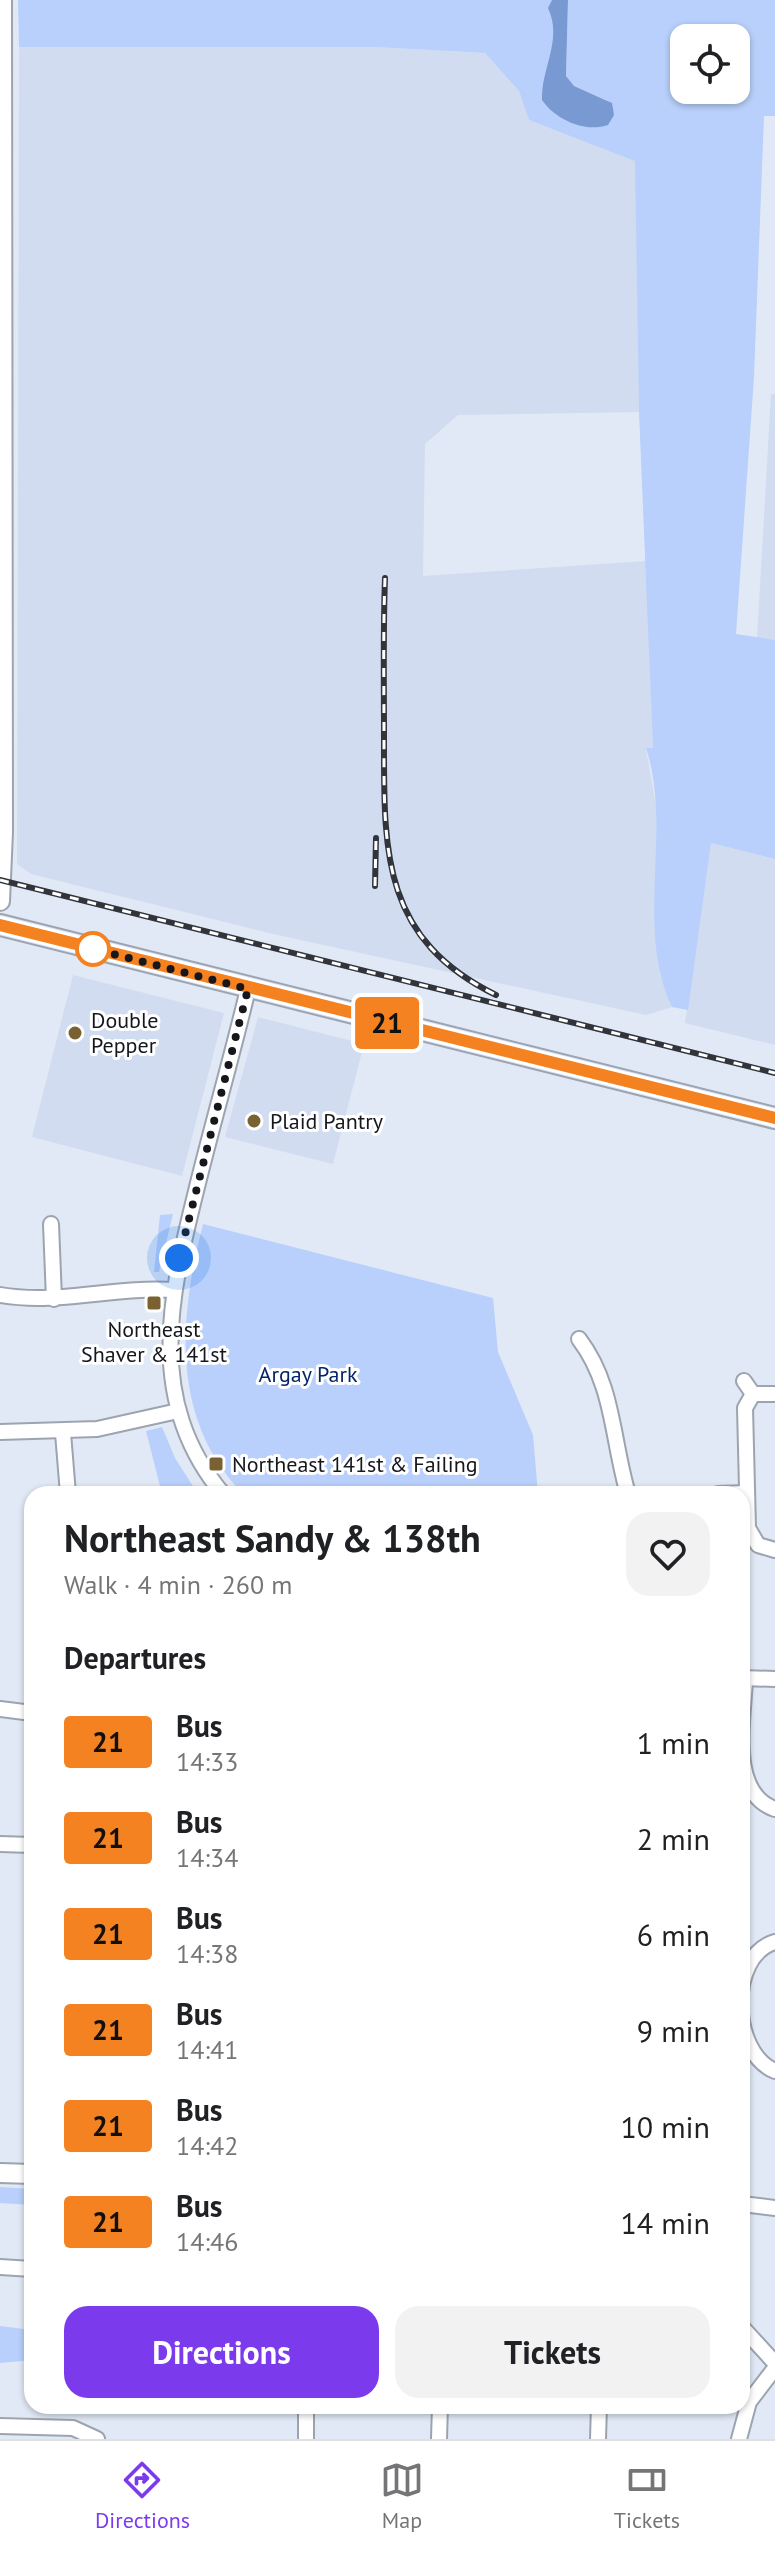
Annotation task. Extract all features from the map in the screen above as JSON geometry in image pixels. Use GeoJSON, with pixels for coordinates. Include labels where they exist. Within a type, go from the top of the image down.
{"type":"FeatureCollection","features":[{"type":"Feature","properties":{"kind":"main road"},"geometry":{"type":"LineString","coordinates":[[0,925],[775,1118]]}},
{"type":"Feature","properties":{"kind":"street"},"geometry":{"type":"LineString","coordinates":[[0,901],[2,0]]}},
{"type":"Feature","properties":{"kind":"street"},"geometry":{"type":"LineString","coordinates":[[217,1486],[198,1460],[178,1411],[169,1349],[174,1290],[248,989]]}},
{"type":"Feature","properties":{"kind":"street"},"geometry":{"type":"LineString","coordinates":[[51,1224],[54,1299]]}},
{"type":"Feature","properties":{"kind":"street"},"geometry":{"type":"LineString","coordinates":[[0,1295],[54,1299],[123,1289],[174,1290]]}},
{"type":"Feature","properties":{"kind":"street"},"geometry":{"type":"LineString","coordinates":[[579,1339],[594,1359],[605,1384],[626,1486]]}},
{"type":"Feature","properties":{"kind":"street"},"geometry":{"type":"LineString","coordinates":[[744,1381],[753,1394]]}},
{"type":"Feature","properties":{"kind":"street"},"geometry":{"type":"LineString","coordinates":[[753,1394],[775,1394]]}},
{"type":"Feature","properties":{"kind":"street"},"geometry":{"type":"LineString","coordinates":[[745,1486],[745,1408],[753,1394]]}},
{"type":"Feature","properties":{"kind":"street"},"geometry":{"type":"LineString","coordinates":[[0,1432],[63,1433],[125,1424],[178,1411]]}},
{"type":"Feature","properties":{"kind":"street"},"geometry":{"type":"LineString","coordinates":[[63,1433],[67,1486]]}},
{"type":"Feature","properties":{"kind":"street"},"geometry":{"type":"LineString","coordinates":[[750,1532],[758,1545],[775,1550]]}},
{"type":"Feature","properties":{"kind":"street"},"geometry":{"type":"LineString","coordinates":[[750,1678],[775,1679]]}},
{"type":"Feature","properties":{"kind":"street"},"geometry":{"type":"LineString","coordinates":[[0,1709],[24,1712]]}},
{"type":"Feature","properties":{"kind":"street"},"geometry":{"type":"LineString","coordinates":[[750,1794],[752,1801],[775,1809]]}},
{"type":"Feature","properties":{"kind":"street"},"geometry":{"type":"LineString","coordinates":[[0,1844],[24,1845]]}},
{"type":"Feature","properties":{"kind":"street"},"geometry":{"type":"LineString","coordinates":[[750,1961],[758,1949],[775,1942]]}},
{"type":"Feature","properties":{"kind":"street"},"geometry":{"type":"LineString","coordinates":[[750,2051],[765,2067],[775,2071]]}},
{"type":"Feature","properties":{"kind":"street"},"geometry":{"type":"LineString","coordinates":[[0,2173],[24,2174]]}},
{"type":"Feature","properties":{"kind":"street"},"geometry":{"type":"LineString","coordinates":[[750,2205],[775,2208]]}},
{"type":"Feature","properties":{"kind":"street"},"geometry":{"type":"LineString","coordinates":[[0,2267],[24,2268]]}},
{"type":"Feature","properties":{"kind":"street"},"geometry":{"type":"LineString","coordinates":[[750,2336],[775,2366],[750,2400]]}},
{"type":"Feature","properties":{"kind":"street"},"geometry":{"type":"LineString","coordinates":[[306,2414],[306,2439]]}},
{"type":"Feature","properties":{"kind":"street"},"geometry":{"type":"LineString","coordinates":[[439,2439],[440,2414]]}},
{"type":"Feature","properties":{"kind":"street"},"geometry":{"type":"LineString","coordinates":[[598,2439],[599,2414]]}},
{"type":"Feature","properties":{"kind":"street"},"geometry":{"type":"LineString","coordinates":[[739,2439],[746,2414]]}},
{"type":"Feature","properties":{"kind":"street"},"geometry":{"type":"LineString","coordinates":[[0,2426],[73,2428],[97,2439]]}},
{"type":"Feature","properties":{"kind":"shaded area"},"geometry":{"type":"Polygon","coordinates":[[[552,0],[568,0],[566,76],[574,86],[612,103],[614,115],[608,125],[589,127],[571,123],[554,113],[542,100],[552,43],[552,20],[548,8],[552,0]]]}},
{"type":"Feature","properties":{"kind":"shaded area"},"geometry":{"type":"Polygon","coordinates":[[[19,47],[375,47],[485,53],[519,91],[529,120],[636,160],[639,412],[458,415],[425,444],[423,576],[646,561],[653,748],[646,749],[656,805],[657,939],[660,974],[672,1007],[646,1015],[273,934],[31,874],[17,864],[19,47]]]}},
{"type":"Feature","properties":{"kind":"shaded area"},"geometry":{"type":"Polygon","coordinates":[[[771,394],[775,394],[775,640],[757,638],[771,394]]]}},
{"type":"Feature","properties":{"kind":"shaded area"},"geometry":{"type":"Polygon","coordinates":[[[711,843],[775,859],[775,1045],[685,1023],[711,843]]]}},
{"type":"Feature","properties":{"kind":"shaded area"},"geometry":{"type":"Polygon","coordinates":[[[73,975],[224,1013],[182,1176],[32,1137],[73,975]]]}},
{"type":"Feature","properties":{"kind":"shaded area"},"geometry":{"type":"Polygon","coordinates":[[[258,1017],[364,1044],[333,1164],[225,1137],[258,1017]]]}},
{"type":"Feature","properties":{"kind":"green space"},"geometry":{"type":"Polygon","coordinates":[[[18,0],[552,0],[549,8],[554,28],[553,50],[542,92],[614,115],[608,101],[574,86],[566,76],[568,0],[775,0],[775,116],[764,116],[754,377],[736,634],[775,640],[775,859],[711,843],[688,1010],[672,1007],[661,976],[654,912],[656,812],[646,748],[653,748],[639,412],[635,161],[529,120],[519,91],[485,53],[375,47],[19,47],[18,0]]]}},
{"type":"Feature","properties":{"kind":"green space"},"geometry":{"type":"Polygon","coordinates":[[[173,1214],[159,1272],[154,1272],[160,1215],[173,1214]]]}},
{"type":"Feature","properties":{"kind":"green space","name":"Argay Park"},"geometry":{"type":"Polygon","coordinates":[[[203,1224],[493,1298],[498,1352],[533,1435],[537,1486],[236,1486],[219,1465],[203,1433],[192,1400],[186,1331],[203,1224]]]}},
{"type":"Feature","properties":{"kind":"green space"},"geometry":{"type":"Polygon","coordinates":[[[162,1427],[175,1458],[193,1486],[160,1486],[146,1431],[162,1427]]]}},
{"type":"Feature","properties":{"kind":"green space"},"geometry":{"type":"Polygon","coordinates":[[[0,2187],[24,2188],[24,2204],[0,2203],[0,2187]]]}},
{"type":"Feature","properties":{"kind":"green space"},"geometry":{"type":"Polygon","coordinates":[[[0,2326],[24,2329],[24,2361],[0,2363],[0,2326]]]}},
{"type":"Feature","properties":{"kind":"railway"},"geometry":{"type":"LineString","coordinates":[[385,578],[385,816],[396,886],[410,918],[430,946],[458,972],[496,995]]}},
{"type":"Feature","properties":{"kind":"railway"},"geometry":{"type":"LineString","coordinates":[[375,886],[376,838]]}},
{"type":"Feature","properties":{"kind":"railway"},"geometry":{"type":"LineString","coordinates":[[0,880],[775,1073]]}},
{"type":"Feature","properties":{"kind":"bus line","name":"21"},"geometry":{"type":"LineString","coordinates":[[0,925],[775,1118]]}},
{"type":"Feature","properties":{"kind":"place","name":"Double Pepper"},"geometry":{"type":"Point","coordinates":[75,1033]}},
{"type":"Feature","properties":{"kind":"place","name":"Plaid Pantry"},"geometry":{"type":"Point","coordinates":[254,1121]}},
{"type":"Feature","properties":{"kind":"place","name":"Northeast Shaver & 141st"},"geometry":{"type":"Point","coordinates":[154,1303]}},
{"type":"Feature","properties":{"kind":"place","name":"Northeast 141st & Failing"},"geometry":{"type":"Point","coordinates":[216,1464]}},
{"type":"Feature","properties":{"kind":"route"},"geometry":{"type":"LineString","coordinates":[[93,949],[90,948],[248,989],[179,1258]]}}]}
